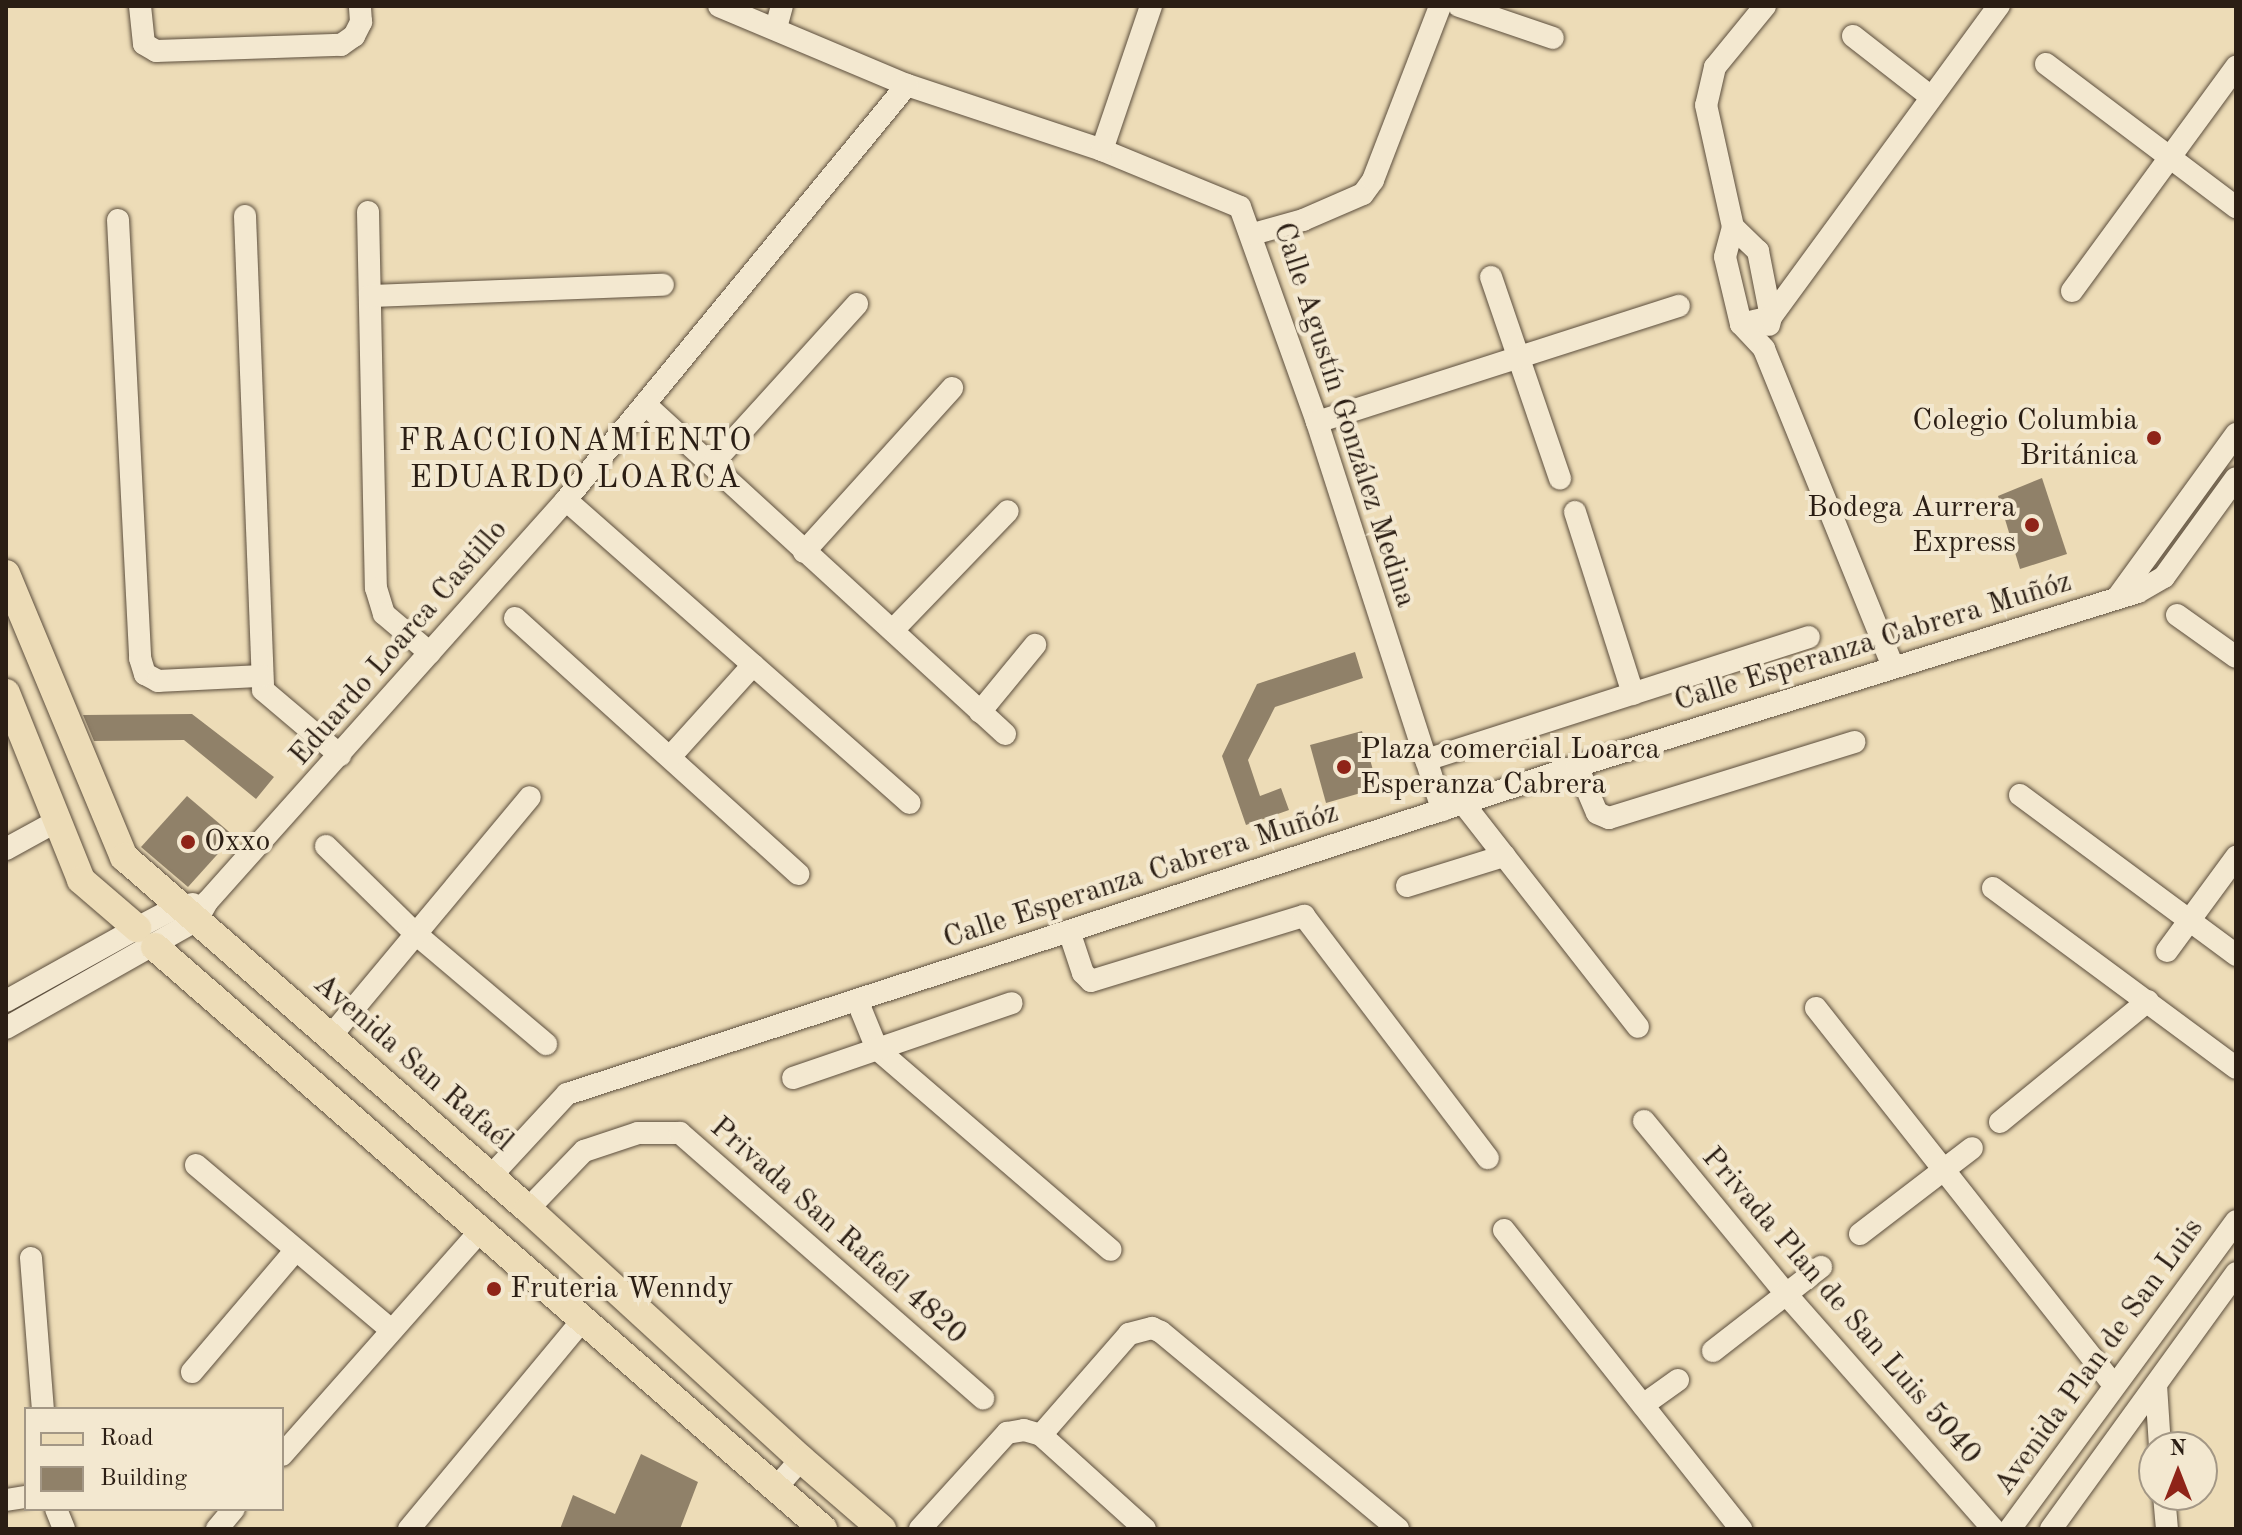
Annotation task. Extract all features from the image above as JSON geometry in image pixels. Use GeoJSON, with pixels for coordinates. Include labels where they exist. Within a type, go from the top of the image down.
{"type":"FeatureCollection","features":[{"type":"Feature","properties":{"kind":"main road","name":"Avenida San Rafaél"},"geometry":{"type":"LineString","coordinates":[[6,574],[124,857],[194,910],[330,1037],[491,1176],[882,1529]]}},
{"type":"Feature","properties":{"kind":"main road"},"geometry":{"type":"LineString","coordinates":[[6,693],[81,880],[823,1529]]}},
{"type":"Feature","properties":{"kind":"street"},"geometry":{"type":"LineString","coordinates":[[140,6],[144,44],[156,51],[341,45],[354,36],[361,22],[360,6]]}},
{"type":"Feature","properties":{"kind":"street","name":"Calle Agustín González Medina"},"geometry":{"type":"LineString","coordinates":[[719,6],[779,17],[907,85],[1102,150],[1240,207],[1253,234],[1317,422],[1426,760],[1452,806],[1504,856],[1638,1027]]}},
{"type":"Feature","properties":{"kind":"street"},"geometry":{"type":"LineString","coordinates":[[1102,150],[1151,6]]}},
{"type":"Feature","properties":{"kind":"street"},"geometry":{"type":"LineString","coordinates":[[1253,234],[1303,220],[1363,194],[1373,180],[1440,6]]}},
{"type":"Feature","properties":{"kind":"street"},"geometry":{"type":"LineString","coordinates":[[1459,6],[1553,38]]}},
{"type":"Feature","properties":{"kind":"street"},"geometry":{"type":"LineString","coordinates":[[1765,6],[1715,67],[1706,105],[1733,227],[1725,257],[1741,324],[1764,349],[1893,666]]}},
{"type":"Feature","properties":{"kind":"street"},"geometry":{"type":"LineString","coordinates":[[1741,324],[1771,317],[1999,6]]}},
{"type":"Feature","properties":{"kind":"street"},"geometry":{"type":"LineString","coordinates":[[1853,36],[1931,97]]}},
{"type":"Feature","properties":{"kind":"street"},"geometry":{"type":"LineString","coordinates":[[2046,64],[2236,207]]}},
{"type":"Feature","properties":{"kind":"street"},"geometry":{"type":"LineString","coordinates":[[2072,291],[2236,67]]}},
{"type":"Feature","properties":{"kind":"street","name":"Eduardo Loarca Castillo"},"geometry":{"type":"LineString","coordinates":[[146,937],[194,910],[340,755],[566,500],[907,85]]}},
{"type":"Feature","properties":{"kind":"street"},"geometry":{"type":"LineString","coordinates":[[368,212],[376,588],[384,614],[430,653]]}},
{"type":"Feature","properties":{"kind":"street"},"geometry":{"type":"LineString","coordinates":[[245,216],[263,690],[340,755]]}},
{"type":"Feature","properties":{"kind":"street"},"geometry":{"type":"LineString","coordinates":[[118,220],[140,658],[145,674],[158,681],[262,676]]}},
{"type":"Feature","properties":{"kind":"street"},"geometry":{"type":"LineString","coordinates":[[1733,227],[1758,251],[1771,317],[1764,349]]}},
{"type":"Feature","properties":{"kind":"street"},"geometry":{"type":"LineString","coordinates":[[1491,277],[1560,478]]}},
{"type":"Feature","properties":{"kind":"street"},"geometry":{"type":"LineString","coordinates":[[370,296],[663,285]]}},
{"type":"Feature","properties":{"kind":"street"},"geometry":{"type":"LineString","coordinates":[[712,464],[857,304]]}},
{"type":"Feature","properties":{"kind":"street"},"geometry":{"type":"LineString","coordinates":[[1317,422],[1679,306]]}},
{"type":"Feature","properties":{"kind":"street"},"geometry":{"type":"LineString","coordinates":[[804,552],[952,388]]}},
{"type":"Feature","properties":{"kind":"street"},"geometry":{"type":"LineString","coordinates":[[646,405],[1005,734]]}},
{"type":"Feature","properties":{"kind":"street","name":"Calle Esperanza Cabrera Muñóz"},"geometry":{"type":"LineString","coordinates":[[2117,598],[2236,434]]}},
{"type":"Feature","properties":{"kind":"street","name":"Calle Esperanza Cabrera Muñóz"},"geometry":{"type":"LineString","coordinates":[[491,1176],[567,1094],[1577,766],[2138,592],[2164,577],[2236,478]]}},
{"type":"Feature","properties":{"kind":"street"},"geometry":{"type":"LineString","coordinates":[[566,500],[910,803]]}},
{"type":"Feature","properties":{"kind":"street"},"geometry":{"type":"LineString","coordinates":[[893,630],[1008,511]]}},
{"type":"Feature","properties":{"kind":"street"},"geometry":{"type":"LineString","coordinates":[[1575,512],[1633,694]]}},
{"type":"Feature","properties":{"kind":"street"},"geometry":{"type":"LineString","coordinates":[[2177,615],[2236,657]]}},
{"type":"Feature","properties":{"kind":"street"},"geometry":{"type":"LineString","coordinates":[[515,618],[798,874]]}},
{"type":"Feature","properties":{"kind":"street"},"geometry":{"type":"LineString","coordinates":[[1426,760],[1809,637]]}},
{"type":"Feature","properties":{"kind":"street"},"geometry":{"type":"LineString","coordinates":[[980,712],[1035,645]]}},
{"type":"Feature","properties":{"kind":"street"},"geometry":{"type":"LineString","coordinates":[[670,757],[753,665]]}},
{"type":"Feature","properties":{"kind":"street"},"geometry":{"type":"LineString","coordinates":[[1577,766],[1597,813],[1609,818],[1855,742]]}},
{"type":"Feature","properties":{"kind":"street"},"geometry":{"type":"LineString","coordinates":[[2020,795],[2236,955]]}},
{"type":"Feature","properties":{"kind":"street"},"geometry":{"type":"LineString","coordinates":[[330,1037],[530,797]]}},
{"type":"Feature","properties":{"kind":"street"},"geometry":{"type":"LineString","coordinates":[[6,849],[59,820]]}},
{"type":"Feature","properties":{"kind":"street"},"geometry":{"type":"LineString","coordinates":[[326,846],[417,935],[546,1044]]}},
{"type":"Feature","properties":{"kind":"street"},"geometry":{"type":"LineString","coordinates":[[1407,886],[1504,856]]}},
{"type":"Feature","properties":{"kind":"street"},"geometry":{"type":"LineString","coordinates":[[2167,951],[2236,857]]}},
{"type":"Feature","properties":{"kind":"street"},"geometry":{"type":"LineString","coordinates":[[1993,888],[2236,1068]]}},
{"type":"Feature","properties":{"kind":"street"},"geometry":{"type":"LineString","coordinates":[[1069,931],[1083,973],[1091,981],[1304,916],[1488,1158]]}},
{"type":"Feature","properties":{"kind":"street"},"geometry":{"type":"LineString","coordinates":[[6,1001],[146,937]]}},
{"type":"Feature","properties":{"kind":"street"},"geometry":{"type":"LineString","coordinates":[[6,1028],[146,937]]}},
{"type":"Feature","properties":{"kind":"street"},"geometry":{"type":"LineString","coordinates":[[857,1000],[877,1049],[1111,1250]]}},
{"type":"Feature","properties":{"kind":"street"},"geometry":{"type":"LineString","coordinates":[[2000,1122],[2148,1001]]}},
{"type":"Feature","properties":{"kind":"street"},"geometry":{"type":"LineString","coordinates":[[793,1078],[1012,1003]]}},
{"type":"Feature","properties":{"kind":"street"},"geometry":{"type":"LineString","coordinates":[[1816,1008],[2114,1386]]}},
{"type":"Feature","properties":{"kind":"street","name":"Privada Plan de San Luis 5040"},"geometry":{"type":"LineString","coordinates":[[1644,1121],[1786,1294],[1993,1529]]}},
{"type":"Feature","properties":{"kind":"street","name":"Privada San Rafaél 4820"},"geometry":{"type":"LineString","coordinates":[[528,1209],[584,1151],[638,1133],[680,1133],[983,1398]]}},
{"type":"Feature","properties":{"kind":"street"},"geometry":{"type":"LineString","coordinates":[[1860,1234],[1972,1148]]}},
{"type":"Feature","properties":{"kind":"street"},"geometry":{"type":"LineString","coordinates":[[196,1165],[391,1330]]}},
{"type":"Feature","properties":{"kind":"street","name":"Avenida Plan de San Luis"},"geometry":{"type":"LineString","coordinates":[[2010,1529],[2236,1221]]}},
{"type":"Feature","properties":{"kind":"street"},"geometry":{"type":"LineString","coordinates":[[284,1453],[481,1230]]}},
{"type":"Feature","properties":{"kind":"street"},"geometry":{"type":"LineString","coordinates":[[1504,1230],[1741,1529]]}},
{"type":"Feature","properties":{"kind":"street"},"geometry":{"type":"LineString","coordinates":[[192,1372],[295,1251]]}},
{"type":"Feature","properties":{"kind":"street"},"geometry":{"type":"LineString","coordinates":[[31,1258],[43,1407]]}},
{"type":"Feature","properties":{"kind":"street"},"geometry":{"type":"LineString","coordinates":[[1713,1351],[1821,1267]]}},
{"type":"Feature","properties":{"kind":"street","name":"Avenida Plan de San Luis"},"geometry":{"type":"LineString","coordinates":[[2056,1527],[2236,1273]]}},
{"type":"Feature","properties":{"kind":"street"},"geometry":{"type":"LineString","coordinates":[[409,1529],[584,1318]]}},
{"type":"Feature","properties":{"kind":"street"},"geometry":{"type":"LineString","coordinates":[[1041,1435],[1129,1334],[1152,1328],[1161,1332],[1398,1529]]}},
{"type":"Feature","properties":{"kind":"street"},"geometry":{"type":"LineString","coordinates":[[1643,1405],[1678,1380]]}},
{"type":"Feature","properties":{"kind":"street"},"geometry":{"type":"LineString","coordinates":[[2156,1385],[2159,1431]]}},
{"type":"Feature","properties":{"kind":"street"},"geometry":{"type":"LineString","coordinates":[[920,1529],[1007,1433],[1024,1430],[1041,1435],[1145,1529]]}},
{"type":"Feature","properties":{"kind":"street"},"geometry":{"type":"LineString","coordinates":[[776,1488],[801,1459]]}},
{"type":"Feature","properties":{"kind":"street"},"geometry":{"type":"LineString","coordinates":[[217,1529],[232,1511]]}},
{"type":"Feature","properties":{"kind":"building","name":"Bodega Aurrera Express"},"geometry":{"type":"Polygon","coordinates":[[[2042,478],[2067,554],[2020,569],[1998,496],[2042,478]]]}},
{"type":"Feature","properties":{"kind":"building"},"geometry":{"type":"Polygon","coordinates":[[[1355,652],[1363,678],[1275,707],[1248,760],[1260,796],[1281,788],[1289,810],[1246,825],[1222,756],[1257,684],[1355,652]]]}},
{"type":"Feature","properties":{"kind":"building"},"geometry":{"type":"Polygon","coordinates":[[[192,714],[274,777],[256,799],[184,740],[94,741],[83,715],[192,714]]]}},
{"type":"Feature","properties":{"kind":"building","name":"Plaza comercial Loarca Esperanza Cabrera"},"geometry":{"type":"Polygon","coordinates":[[[1362,731],[1378,788],[1326,803],[1310,745],[1362,731]]]}},
{"type":"Feature","properties":{"kind":"building","name":"Oxxo"},"geometry":{"type":"Polygon","coordinates":[[[187,796],[234,836],[188,887],[141,847],[187,796]]]}},
{"type":"Feature","properties":{"kind":"building"},"geometry":{"type":"Polygon","coordinates":[[[641,1454],[698,1482],[680,1529],[560,1529],[573,1495],[615,1514],[641,1454]]]}},
{"type":"Feature","properties":{"kind":"place","name":"Colegio Columbia Británica"},"geometry":{"type":"Point","coordinates":[2154,438]}},
{"type":"Feature","properties":{"kind":"place","name":"Bodega Aurrera Express"},"geometry":{"type":"Point","coordinates":[2032,525]}},
{"type":"Feature","properties":{"kind":"place","name":"Plaza comercial Loarca Esperanza Cabrera"},"geometry":{"type":"Point","coordinates":[1344,767]}},
{"type":"Feature","properties":{"kind":"place","name":"Oxxo"},"geometry":{"type":"Point","coordinates":[188,842]}},
{"type":"Feature","properties":{"kind":"place","name":"Fruteria Wenndy"},"geometry":{"type":"Point","coordinates":[494,1289]}},
{"type":"Feature","properties":{"kind":"district","name":"FRACCIONAMIENTO EDUARDO LOARCA"},"geometry":{"type":"Point","coordinates":[576,462]}}]}
